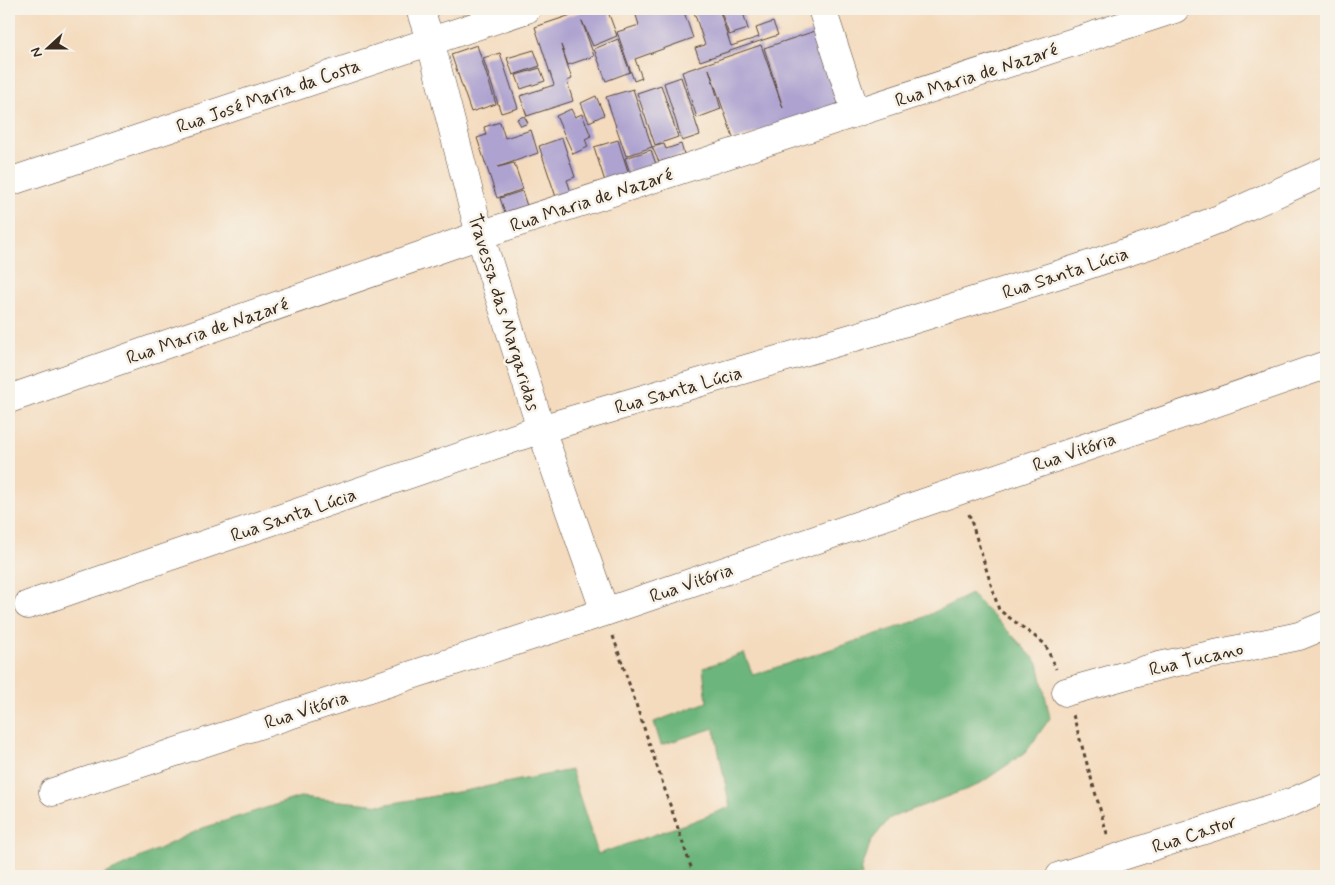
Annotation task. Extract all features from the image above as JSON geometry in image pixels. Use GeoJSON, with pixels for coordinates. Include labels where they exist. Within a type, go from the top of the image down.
{"type":"FeatureCollection","features":[{"type":"Feature","properties":{"kind":"street","name":"Travessa das Margaridas"},"geometry":{"type":"LineString","coordinates":[[420,9],[430,40],[480,235],[541,429],[605,612]]}},
{"type":"Feature","properties":{"kind":"street","name":"Rua José Maria da Costa"},"geometry":{"type":"LineString","coordinates":[[9,182],[527,9]]}},
{"type":"Feature","properties":{"kind":"street"},"geometry":{"type":"LineString","coordinates":[[822,9],[856,113]]}},
{"type":"Feature","properties":{"kind":"street","name":"Rua Maria de Nazaré"},"geometry":{"type":"LineString","coordinates":[[9,399],[480,235],[1176,9]]}},
{"type":"Feature","properties":{"kind":"street","name":"Rua Santa Lúcia"},"geometry":{"type":"LineString","coordinates":[[28,605],[541,429],[886,328],[1073,270],[1219,219],[1326,171]]}},
{"type":"Feature","properties":{"kind":"street","name":"Rua Vitória"},"geometry":{"type":"LineString","coordinates":[[53,792],[605,612],[1326,365]]}},
{"type":"Feature","properties":{"kind":"street","name":"Rua Tucano"},"geometry":{"type":"LineString","coordinates":[[1066,692],[1159,666],[1300,636],[1326,626]]}},
{"type":"Feature","properties":{"kind":"street","name":"Rua Castor"},"geometry":{"type":"LineString","coordinates":[[1060,876],[1292,802],[1326,787]]}},
{"type":"Feature","properties":{"kind":"path"},"geometry":{"type":"LineString","coordinates":[[962,489],[999,610],[1045,644],[1066,692],[1114,859]]}},
{"type":"Feature","properties":{"kind":"path"},"geometry":{"type":"LineString","coordinates":[[605,612],[694,876]]}},
{"type":"Feature","properties":{"kind":"green space"},"geometry":{"type":"Polygon","coordinates":[[[971,594],[1038,663],[1050,718],[1026,752],[978,785],[890,818],[871,841],[861,871],[862,876],[101,876],[203,828],[300,797],[382,805],[571,770],[598,854],[730,807],[714,728],[661,745],[654,722],[707,702],[703,668],[744,653],[753,675],[916,621],[971,594]]]}},
{"type":"Feature","properties":{"kind":"building"},"geometry":{"type":"Polygon","coordinates":[[[589,9],[607,9],[617,36],[593,46],[582,21],[594,56],[568,65],[561,45],[572,79],[567,81],[573,101],[527,116],[520,96],[554,85],[535,27],[589,9]]]}},
{"type":"Feature","properties":{"kind":"building"},"geometry":{"type":"Polygon","coordinates":[[[634,9],[683,9],[693,38],[635,59],[642,78],[634,81],[617,32],[639,25],[634,9]]]}},
{"type":"Feature","properties":{"kind":"building"},"geometry":{"type":"Polygon","coordinates":[[[693,9],[719,9],[731,46],[759,37],[756,28],[773,22],[778,35],[700,61],[695,48],[705,45],[693,9]]]}},
{"type":"Feature","properties":{"kind":"building"},"geometry":{"type":"Polygon","coordinates":[[[720,9],[742,9],[748,29],[729,35],[720,9]]]}},
{"type":"Feature","properties":{"kind":"building"},"geometry":{"type":"Polygon","coordinates":[[[815,31],[839,105],[734,140],[709,69],[721,109],[697,118],[682,72],[761,45],[783,108],[764,48],[815,31]]]}},
{"type":"Feature","properties":{"kind":"building"},"geometry":{"type":"Polygon","coordinates":[[[618,39],[630,72],[606,81],[594,49],[618,39]]]}},
{"type":"Feature","properties":{"kind":"building"},"geometry":{"type":"Polygon","coordinates":[[[477,45],[496,104],[471,112],[451,54],[477,45]]]}},
{"type":"Feature","properties":{"kind":"building"},"geometry":{"type":"Polygon","coordinates":[[[534,50],[540,66],[513,75],[507,58],[534,50]]]}},
{"type":"Feature","properties":{"kind":"building"},"geometry":{"type":"Polygon","coordinates":[[[500,53],[518,108],[501,113],[483,58],[500,53]]]}},
{"type":"Feature","properties":{"kind":"building"},"geometry":{"type":"Polygon","coordinates":[[[540,68],[545,81],[521,89],[516,75],[540,68]]]}},
{"type":"Feature","properties":{"kind":"building"},"geometry":{"type":"Polygon","coordinates":[[[681,77],[700,135],[682,141],[664,83],[681,77]]]}},
{"type":"Feature","properties":{"kind":"building"},"geometry":{"type":"Polygon","coordinates":[[[661,85],[678,137],[655,145],[637,93],[661,85]]]}},
{"type":"Feature","properties":{"kind":"building"},"geometry":{"type":"Polygon","coordinates":[[[633,89],[652,147],[626,156],[606,97],[633,89]]]}},
{"type":"Feature","properties":{"kind":"building"},"geometry":{"type":"Polygon","coordinates":[[[596,96],[604,115],[589,122],[581,103],[596,96]]]}},
{"type":"Feature","properties":{"kind":"building"},"geometry":{"type":"Polygon","coordinates":[[[571,109],[575,117],[582,114],[591,136],[585,139],[588,147],[573,154],[556,116],[571,109]]]}},
{"type":"Feature","properties":{"kind":"building"},"geometry":{"type":"Polygon","coordinates":[[[524,116],[528,123],[521,126],[517,119],[524,116]]]}},
{"type":"Feature","properties":{"kind":"building"},"geometry":{"type":"Polygon","coordinates":[[[500,122],[505,138],[531,130],[538,153],[498,167],[514,163],[523,189],[497,198],[477,138],[486,135],[484,127],[500,122]]]}},
{"type":"Feature","properties":{"kind":"building"},"geometry":{"type":"Polygon","coordinates":[[[562,138],[575,177],[567,180],[574,201],[559,206],[539,146],[562,138]]]}},
{"type":"Feature","properties":{"kind":"building"},"geometry":{"type":"Polygon","coordinates":[[[618,140],[632,184],[608,191],[594,147],[618,140]]]}},
{"type":"Feature","properties":{"kind":"building"},"geometry":{"type":"Polygon","coordinates":[[[664,144],[666,149],[681,144],[684,154],[659,162],[652,147],[664,144]]]}},
{"type":"Feature","properties":{"kind":"building"},"geometry":{"type":"Polygon","coordinates":[[[651,150],[656,164],[630,173],[625,158],[651,150]]]}},
{"type":"Feature","properties":{"kind":"building"},"geometry":{"type":"Polygon","coordinates":[[[522,191],[529,212],[507,219],[500,198],[522,191]]]}}]}
